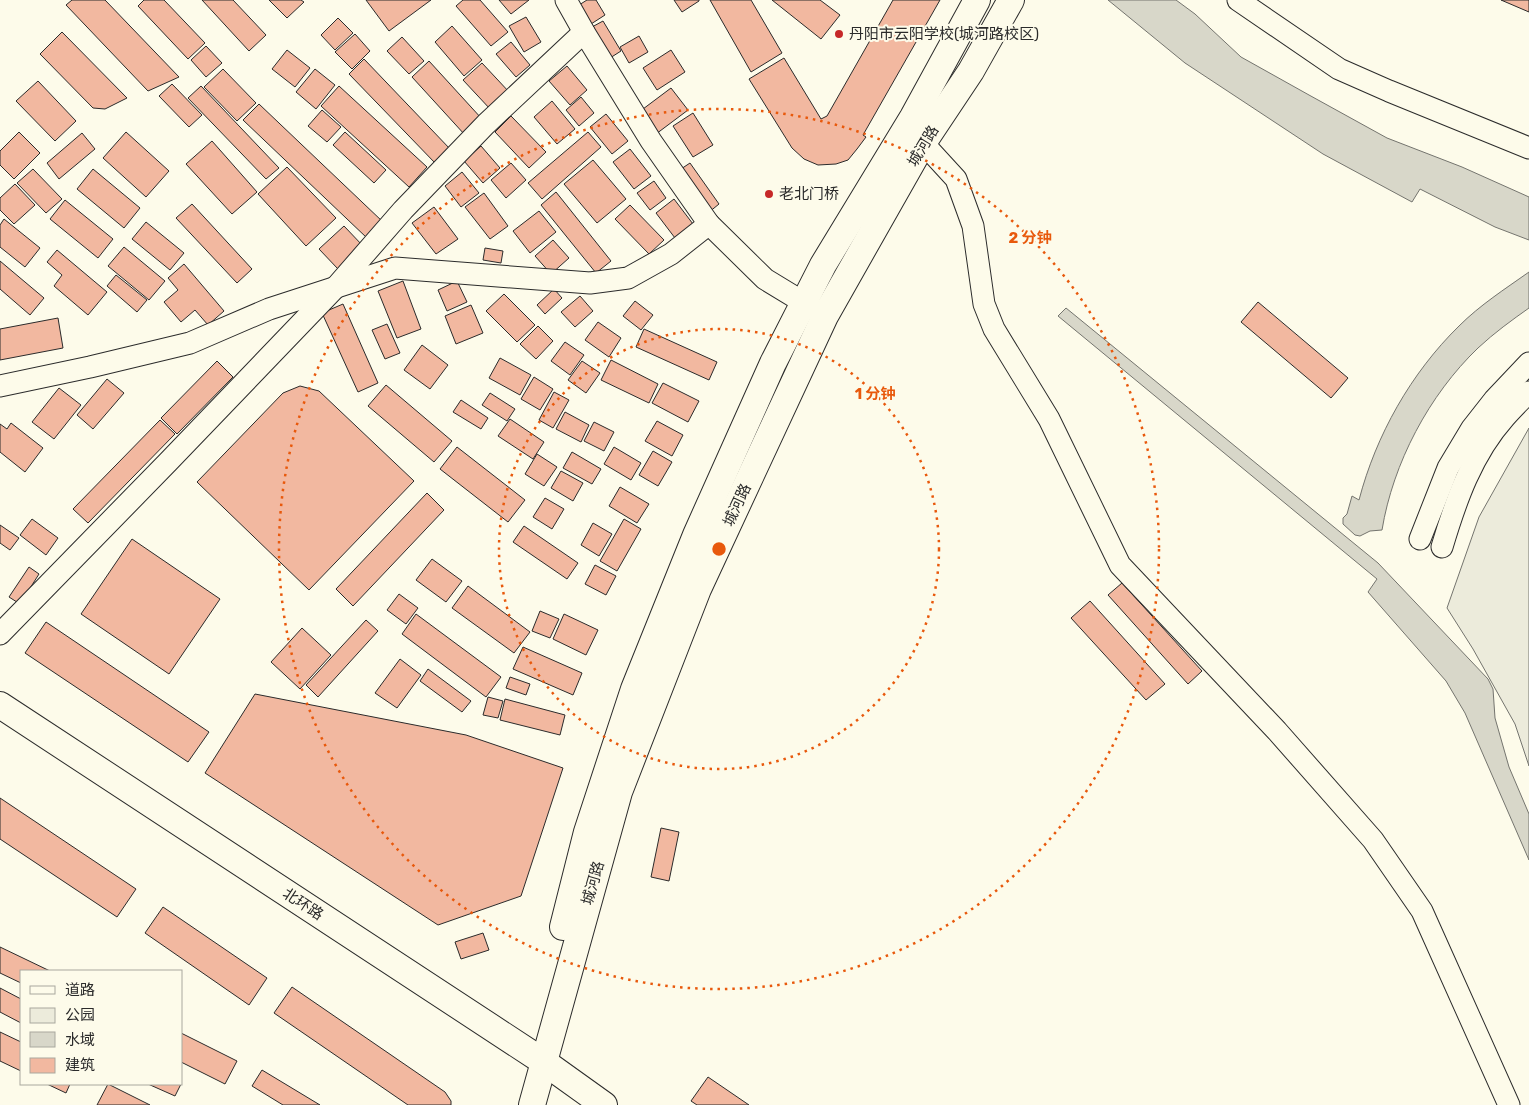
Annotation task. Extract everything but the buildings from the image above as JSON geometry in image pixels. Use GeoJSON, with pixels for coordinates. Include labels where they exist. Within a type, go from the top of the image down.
{"type":"FeatureCollection","features":[{"type":"Feature","properties":{"kind":"main road","name":"城河路"},"geometry":{"type":"LineString","coordinates":[[515,1105],[536,1058],[619,792],[698,589],[814,309],[823,266],[913,117],[977,0]]}},
{"type":"Feature","properties":{"kind":"main road","name":"城河路"},"geometry":{"type":"LineString","coordinates":[[814,309],[971,71],[1010,0]]}},
{"type":"Feature","properties":{"kind":"main road","name":"北环路"},"geometry":{"type":"LineString","coordinates":[[0,705],[536,1058],[604,1105]]}},
{"type":"Feature","properties":{"kind":"main road","name":"城河路"},"geometry":{"type":"LineString","coordinates":[[532,1105],[536,1058]]}},
{"type":"Feature","properties":{"kind":"street"},"geometry":{"type":"LineString","coordinates":[[566,0],[651,141],[709,224],[765,279],[814,309]]}},
{"type":"Feature","properties":{"kind":"street"},"geometry":{"type":"LineString","coordinates":[[1238,0],[1339,69],[1529,148]]}},
{"type":"Feature","properties":{"kind":"street"},"geometry":{"type":"LineString","coordinates":[[0,634],[335,288],[403,210],[486,124],[584,32]]}},
{"type":"Feature","properties":{"kind":"street"},"geometry":{"type":"LineString","coordinates":[[923,143],[956,179],[973,226],[984,304],[994,329],[1049,419],[1120,565],[1277,731],[1373,840],[1422,911],[1510,1105]]}},
{"type":"Feature","properties":{"kind":"street"},"geometry":{"type":"LineString","coordinates":[[0,386],[190,343],[269,309],[395,268],[590,283],[628,278],[671,254],[709,224]]}},
{"type":"Feature","properties":{"kind":"street"},"geometry":{"type":"LineString","coordinates":[[1420,538],[1448,468],[1472,428],[1494,400],[1529,363]]}},
{"type":"Feature","properties":{"kind":"street"},"geometry":{"type":"LineString","coordinates":[[1442,547],[1454,506],[1476,459],[1504,418],[1529,392]]}},
{"type":"Feature","properties":{"kind":"green space"},"geometry":{"type":"Polygon","coordinates":[[[1529,428],[1529,766],[1515,724],[1473,649],[1447,608],[1479,517],[1529,428]]]}},
{"type":"Feature","properties":{"kind":"water"},"geometry":{"type":"Polygon","coordinates":[[[1108,0],[1176,0],[1195,14],[1241,57],[1309,95],[1387,138],[1462,167],[1529,197],[1529,240],[1495,227],[1420,189],[1412,202],[1323,154],[1185,63],[1108,0]]]}},
{"type":"Feature","properties":{"kind":"water"},"geometry":{"type":"Polygon","coordinates":[[[1529,272],[1529,308],[1478,348],[1444,387],[1429,409],[1404,455],[1387,505],[1382,530],[1370,531],[1360,536],[1355,535],[1343,524],[1343,518],[1347,514],[1352,496],[1359,500],[1375,452],[1397,406],[1426,364],[1459,326],[1484,304],[1529,272]]]}},
{"type":"Feature","properties":{"kind":"water"},"geometry":{"type":"Polygon","coordinates":[[[1066,308],[1378,563],[1488,679],[1493,689],[1495,718],[1509,767],[1529,814],[1529,860],[1465,713],[1446,681],[1368,592],[1377,579],[1058,316],[1066,308]]]}},
{"type":"Feature","properties":{"kind":"place","name":"丹阳市云阳学校(城河路校区)"},"geometry":{"type":"Point","coordinates":[839,34]}},
{"type":"Feature","properties":{"kind":"place","name":"老北门桥"},"geometry":{"type":"Point","coordinates":[769,194]}}]}
